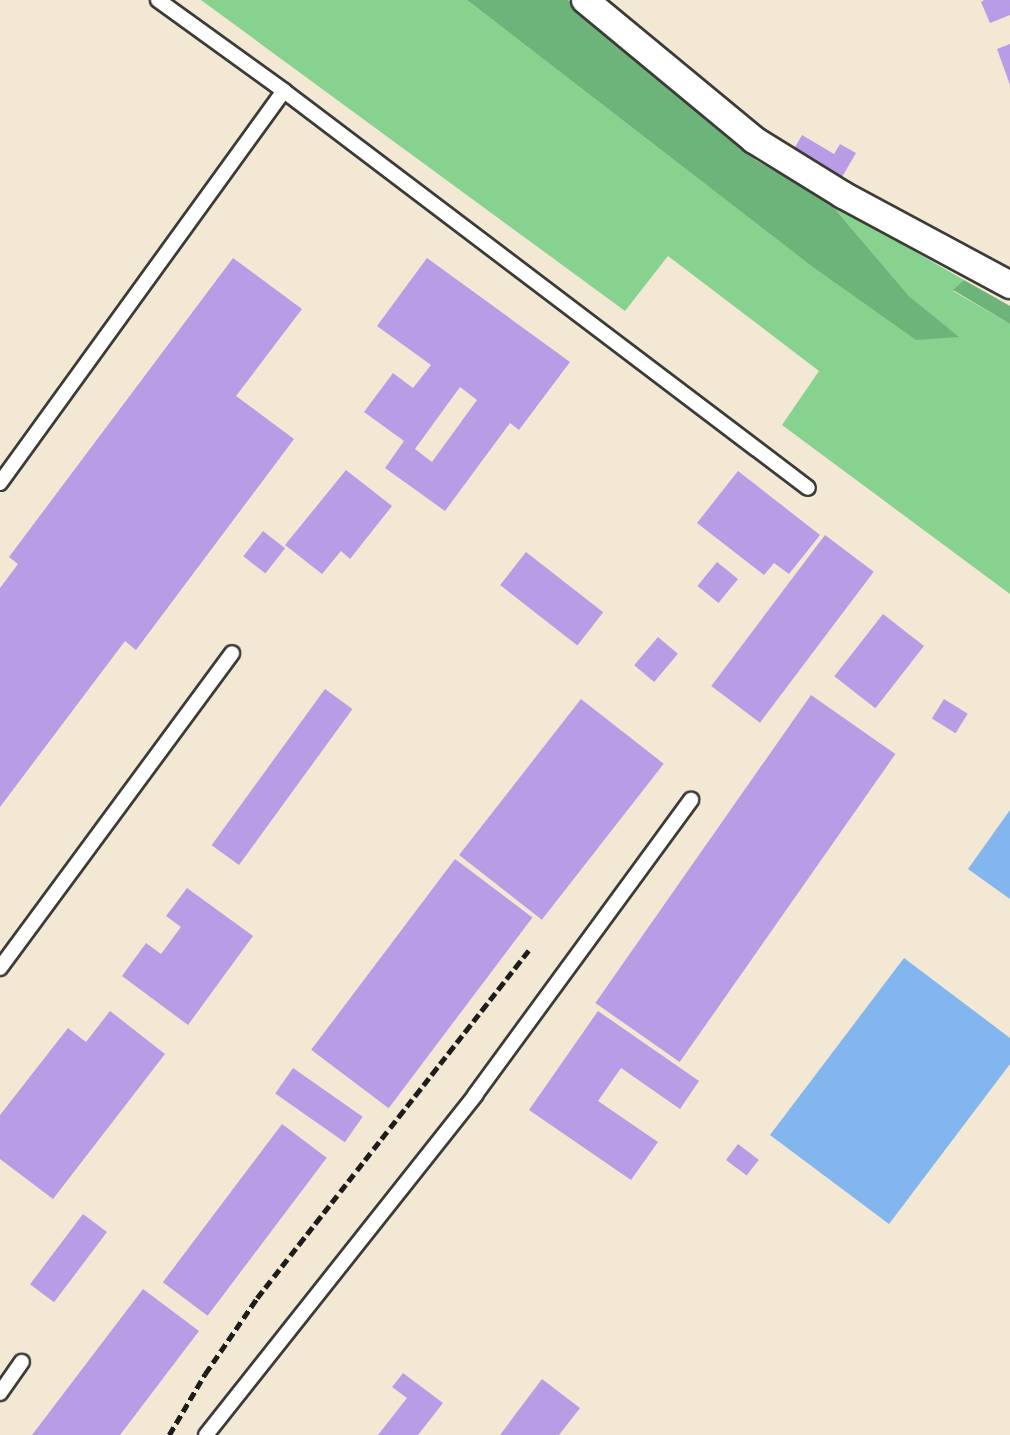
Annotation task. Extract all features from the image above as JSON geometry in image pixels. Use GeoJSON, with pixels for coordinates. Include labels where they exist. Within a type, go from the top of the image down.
{"type":"FeatureCollection","features":[{"type":"Feature","properties":{"kind":"street"},"geometry":{"type":"LineString","coordinates":[[585,0],[754,140],[843,195],[1010,285]]}},
{"type":"Feature","properties":{"kind":"lane"},"geometry":{"type":"LineString","coordinates":[[158,0],[284,91],[808,488]]}},
{"type":"Feature","properties":{"kind":"lane"},"geometry":{"type":"LineString","coordinates":[[0,483],[284,91]]}},
{"type":"Feature","properties":{"kind":"lane"},"geometry":{"type":"LineString","coordinates":[[0,968],[232,653]]}},
{"type":"Feature","properties":{"kind":"lane"},"geometry":{"type":"LineString","coordinates":[[206,1435],[475,1095],[691,800]]}},
{"type":"Feature","properties":{"kind":"lane"},"geometry":{"type":"LineString","coordinates":[[0,1393],[22,1362]]}},
{"type":"Feature","properties":{"kind":"green space"},"geometry":{"type":"Polygon","coordinates":[[[201,0],[467,0],[806,262],[958,337],[909,296],[829,202],[964,280],[953,291],[1010,324],[1010,594],[782,425],[819,371],[668,256],[625,311],[201,0]]]}},
{"type":"Feature","properties":{"kind":"green space"},"geometry":{"type":"Polygon","coordinates":[[[467,0],[568,0],[726,137],[757,161],[829,202],[909,296],[959,337],[916,340],[806,262],[467,0]]]}},
{"type":"Feature","properties":{"kind":"green space"},"geometry":{"type":"Polygon","coordinates":[[[964,280],[1010,306],[1010,324],[953,290],[964,280]]]}},
{"type":"Feature","properties":{"kind":"water"},"geometry":{"type":"Polygon","coordinates":[[[1010,810],[1010,899],[968,869],[1010,810]]]}},
{"type":"Feature","properties":{"kind":"water"},"geometry":{"type":"Polygon","coordinates":[[[904,958],[1010,1038],[1010,1064],[889,1224],[770,1135],[904,958]]]}},
{"type":"Feature","properties":{"kind":"building"},"geometry":{"type":"Polygon","coordinates":[[[1010,0],[1010,15],[990,23],[981,2],[1010,0]]]}},
{"type":"Feature","properties":{"kind":"building"},"geometry":{"type":"Polygon","coordinates":[[[1010,44],[1010,85],[997,49],[1010,44]]]}},
{"type":"Feature","properties":{"kind":"building"},"geometry":{"type":"Polygon","coordinates":[[[802,135],[834,154],[840,144],[856,153],[842,177],[794,149],[802,135]]]}},
{"type":"Feature","properties":{"kind":"building"},"geometry":{"type":"Polygon","coordinates":[[[233,258],[302,309],[236,396],[294,439],[136,650],[125,641],[0,807],[0,588],[18,564],[9,557],[233,258]]]}},
{"type":"Feature","properties":{"kind":"building"},"geometry":{"type":"Polygon","coordinates":[[[427,258],[570,362],[519,430],[510,423],[445,511],[385,468],[404,441],[364,412],[393,373],[413,388],[431,365],[377,326],[427,258]],[[460,387],[415,449],[432,462],[477,400],[460,387]]]}},
{"type":"Feature","properties":{"kind":"building"},"geometry":{"type":"Polygon","coordinates":[[[346,470],[392,506],[350,559],[341,551],[322,574],[285,545],[346,470]]]}},
{"type":"Feature","properties":{"kind":"building"},"geometry":{"type":"Polygon","coordinates":[[[738,471],[820,535],[789,574],[774,563],[764,575],[697,523],[738,471]]]}},
{"type":"Feature","properties":{"kind":"building"},"geometry":{"type":"Polygon","coordinates":[[[263,531],[285,548],[265,573],[243,556],[263,531]]]}},
{"type":"Feature","properties":{"kind":"building"},"geometry":{"type":"Polygon","coordinates":[[[825,535],[874,572],[760,723],[711,686],[825,535]]]}},
{"type":"Feature","properties":{"kind":"building"},"geometry":{"type":"Polygon","coordinates":[[[526,552],[603,612],[577,645],[500,585],[526,552]]]}},
{"type":"Feature","properties":{"kind":"building"},"geometry":{"type":"Polygon","coordinates":[[[717,562],[738,579],[718,603],[697,586],[717,562]]]}},
{"type":"Feature","properties":{"kind":"building"},"geometry":{"type":"Polygon","coordinates":[[[883,614],[924,646],[875,708],[834,676],[883,614]]]}},
{"type":"Feature","properties":{"kind":"building"},"geometry":{"type":"Polygon","coordinates":[[[658,637],[678,654],[654,682],[634,665],[658,637]]]}},
{"type":"Feature","properties":{"kind":"building"},"geometry":{"type":"Polygon","coordinates":[[[325,689],[353,709],[239,865],[212,845],[325,689]]]}},
{"type":"Feature","properties":{"kind":"building"},"geometry":{"type":"Polygon","coordinates":[[[811,695],[895,754],[680,1062],[595,1003],[811,695]]]}},
{"type":"Feature","properties":{"kind":"building"},"geometry":{"type":"Polygon","coordinates":[[[581,699],[664,764],[542,920],[459,855],[581,699]]]}},
{"type":"Feature","properties":{"kind":"building"},"geometry":{"type":"Polygon","coordinates":[[[944,699],[968,714],[956,733],[932,719],[944,699]]]}},
{"type":"Feature","properties":{"kind":"building"},"geometry":{"type":"Polygon","coordinates":[[[455,859],[532,917],[389,1108],[311,1050],[455,859]]]}},
{"type":"Feature","properties":{"kind":"building"},"geometry":{"type":"Polygon","coordinates":[[[187,888],[253,936],[188,1025],[122,976],[146,943],[161,954],[181,927],[166,916],[187,888]]]}},
{"type":"Feature","properties":{"kind":"building"},"geometry":{"type":"Polygon","coordinates":[[[110,1011],[165,1054],[53,1199],[0,1159],[0,1115],[68,1028],[86,1042],[110,1011]]]}},
{"type":"Feature","properties":{"kind":"building"},"geometry":{"type":"Polygon","coordinates":[[[598,1011],[699,1081],[680,1109],[621,1068],[598,1101],[658,1142],[631,1180],[529,1110],[598,1011]]]}},
{"type":"Feature","properties":{"kind":"building"},"geometry":{"type":"Polygon","coordinates":[[[293,1068],[363,1117],[345,1142],[275,1093],[293,1068]]]}},
{"type":"Feature","properties":{"kind":"building"},"geometry":{"type":"Polygon","coordinates":[[[282,1124],[327,1158],[208,1316],[163,1282],[282,1124]]]}},
{"type":"Feature","properties":{"kind":"building"},"geometry":{"type":"Polygon","coordinates":[[[738,1144],[759,1160],[747,1176],[726,1160],[738,1144]]]}},
{"type":"Feature","properties":{"kind":"building"},"geometry":{"type":"Polygon","coordinates":[[[83,1214],[107,1232],[54,1302],[30,1284],[83,1214]]]}},
{"type":"Feature","properties":{"kind":"building"},"geometry":{"type":"Polygon","coordinates":[[[143,1289],[199,1331],[120,1435],[32,1435],[143,1289]]]}},
{"type":"Feature","properties":{"kind":"building"},"geometry":{"type":"Polygon","coordinates":[[[403,1373],[443,1403],[418,1435],[378,1435],[407,1398],[392,1387],[403,1373]]]}},
{"type":"Feature","properties":{"kind":"building"},"geometry":{"type":"Polygon","coordinates":[[[542,1379],[580,1408],[559,1435],[500,1435],[542,1379]]]}},
{"type":"Feature","properties":{"kind":"railway"},"geometry":{"type":"LineString","coordinates":[[169,1435],[205,1374],[257,1298],[530,948]]}}]}
